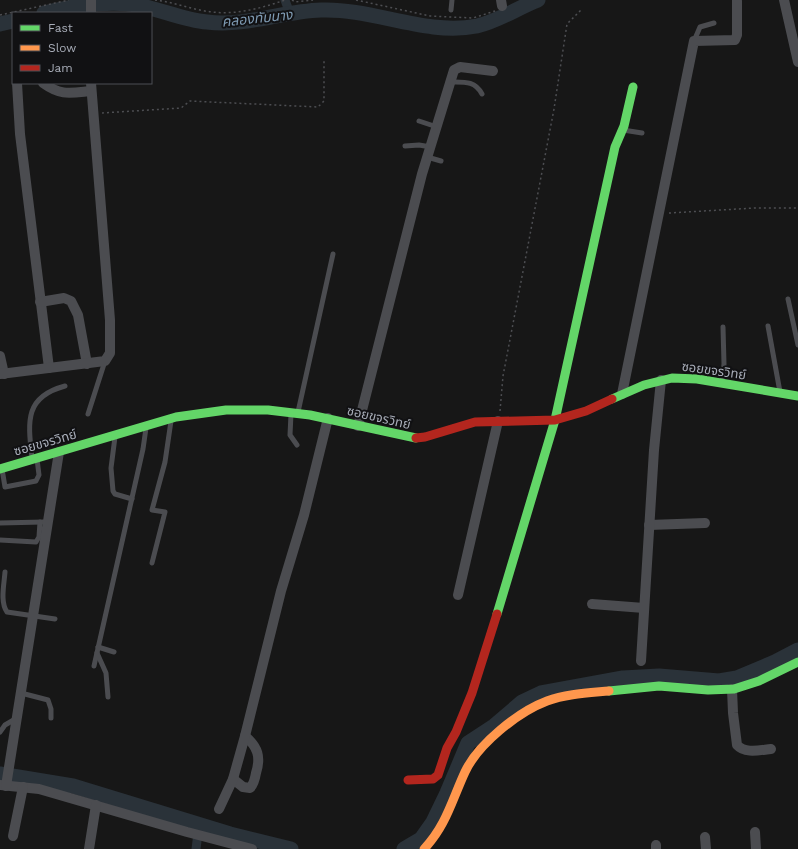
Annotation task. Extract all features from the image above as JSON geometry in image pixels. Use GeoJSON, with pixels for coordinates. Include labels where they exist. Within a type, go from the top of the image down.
{"type":"FeatureCollection","features":[{"type":"Feature","properties":{"kind":"street"},"geometry":{"type":"LineString","coordinates":[[91,0],[91,12]]}},
{"type":"Feature","properties":{"kind":"street"},"geometry":{"type":"LineString","coordinates":[[784,0],[798,62]]}},
{"type":"Feature","properties":{"kind":"street"},"geometry":{"type":"LineString","coordinates":[[622,394],[694,41],[735,40],[737,35],[737,1]]}},
{"type":"Feature","properties":{"kind":"street"},"geometry":{"type":"LineString","coordinates":[[358,426],[427,157],[452,82],[454,70],[460,67],[493,71]]}},
{"type":"Feature","properties":{"kind":"street"},"geometry":{"type":"LineString","coordinates":[[17,84],[20,134],[49,368]]}},
{"type":"Feature","properties":{"kind":"street"},"geometry":{"type":"LineString","coordinates":[[0,356],[2,374],[105,361],[110,353],[110,320],[91,87],[65,93],[54,91],[44,84]]}},
{"type":"Feature","properties":{"kind":"street"},"geometry":{"type":"LineString","coordinates":[[408,780],[432,779],[438,775],[447,748],[456,732],[472,693],[486,651],[555,420],[615,147],[622,130],[633,87]]}},
{"type":"Feature","properties":{"kind":"street"},"geometry":{"type":"LineString","coordinates":[[40,302],[64,298],[71,300],[78,315],[87,364]]}},
{"type":"Feature","properties":{"kind":"street","name":"ซอยขจรวิทย์"},"geometry":{"type":"LineString","coordinates":[[1,469],[171,418],[226,410],[268,410],[328,418],[413,438],[430,436],[475,422],[555,420],[586,411],[622,394],[660,380],[683,377],[798,396]]}},
{"type":"Feature","properties":{"kind":"street"},"geometry":{"type":"LineString","coordinates":[[641,660],[660,380]]}},
{"type":"Feature","properties":{"kind":"street"},"geometry":{"type":"LineString","coordinates":[[219,809],[233,779],[245,736],[281,591],[304,515],[328,418]]}},
{"type":"Feature","properties":{"kind":"street"},"geometry":{"type":"LineString","coordinates":[[458,595],[499,421]]}},
{"type":"Feature","properties":{"kind":"street"},"geometry":{"type":"LineString","coordinates":[[59,452],[45,521],[34,616],[9,764],[4,784],[39,789],[187,832],[252,849]]}},
{"type":"Feature","properties":{"kind":"street"},"geometry":{"type":"LineString","coordinates":[[649,525],[705,523]]}},
{"type":"Feature","properties":{"kind":"street"},"geometry":{"type":"LineString","coordinates":[[592,604],[644,608]]}},
{"type":"Feature","properties":{"kind":"street"},"geometry":{"type":"LineString","coordinates":[[424,849],[432,842],[445,823],[469,766],[478,752],[527,711],[542,703],[578,694],[648,686],[666,686],[708,691],[732,689],[757,682],[798,662]]}},
{"type":"Feature","properties":{"kind":"street"},"geometry":{"type":"LineString","coordinates":[[732,689],[737,745],[741,749],[746,750],[771,749]]}},
{"type":"Feature","properties":{"kind":"street"},"geometry":{"type":"LineString","coordinates":[[233,779],[243,787],[250,788],[253,785],[258,770],[259,756],[257,750],[253,743],[245,736]]}},
{"type":"Feature","properties":{"kind":"street"},"geometry":{"type":"LineString","coordinates":[[14,836],[23,787]]}},
{"type":"Feature","properties":{"kind":"street"},"geometry":{"type":"LineString","coordinates":[[89,849],[96,805]]}},
{"type":"Feature","properties":{"kind":"street"},"geometry":{"type":"LineString","coordinates":[[755,832],[756,849]]}},
{"type":"Feature","properties":{"kind":"street"},"geometry":{"type":"LineString","coordinates":[[705,837],[706,849]]}},
{"type":"Feature","properties":{"kind":"lane"},"geometry":{"type":"LineString","coordinates":[[451,10],[452,0]]}},
{"type":"Feature","properties":{"kind":"lane"},"geometry":{"type":"LineString","coordinates":[[694,41],[700,27],[714,23]]}},
{"type":"Feature","properties":{"kind":"lane"},"geometry":{"type":"LineString","coordinates":[[452,82],[476,84],[482,94]]}},
{"type":"Feature","properties":{"kind":"lane"},"geometry":{"type":"LineString","coordinates":[[419,121],[437,127]]}},
{"type":"Feature","properties":{"kind":"lane"},"geometry":{"type":"LineString","coordinates":[[622,130],[642,133]]}},
{"type":"Feature","properties":{"kind":"lane"},"geometry":{"type":"LineString","coordinates":[[404,146],[419,145],[431,147]]}},
{"type":"Feature","properties":{"kind":"lane"},"geometry":{"type":"LineString","coordinates":[[427,157],[441,161]]}},
{"type":"Feature","properties":{"kind":"lane"},"geometry":{"type":"LineString","coordinates":[[297,445],[290,435],[294,413],[333,254]]}},
{"type":"Feature","properties":{"kind":"lane"},"geometry":{"type":"LineString","coordinates":[[788,299],[798,345]]}},
{"type":"Feature","properties":{"kind":"lane"},"geometry":{"type":"LineString","coordinates":[[768,326],[780,393]]}},
{"type":"Feature","properties":{"kind":"lane"},"geometry":{"type":"LineString","coordinates":[[722,383],[724,364],[723,327]]}},
{"type":"Feature","properties":{"kind":"lane"},"geometry":{"type":"LineString","coordinates":[[88,414],[105,361]]}},
{"type":"Feature","properties":{"kind":"lane"},"geometry":{"type":"LineString","coordinates":[[1,469],[5,486],[36,481],[39,475],[34,458],[30,427],[33,407],[43,395],[65,386]]}},
{"type":"Feature","properties":{"kind":"lane"},"geometry":{"type":"LineString","coordinates":[[152,563],[165,512],[152,510],[165,462],[171,418]]}},
{"type":"Feature","properties":{"kind":"lane"},"geometry":{"type":"LineString","coordinates":[[94,666],[143,449],[146,425]]}},
{"type":"Feature","properties":{"kind":"lane"},"geometry":{"type":"LineString","coordinates":[[115,435],[112,468],[113,491],[115,494],[132,499]]}},
{"type":"Feature","properties":{"kind":"lane"},"geometry":{"type":"LineString","coordinates":[[0,523],[45,521],[36,542],[0,540]]}},
{"type":"Feature","properties":{"kind":"lane"},"geometry":{"type":"LineString","coordinates":[[5,572],[2,602],[3,607],[7,612],[55,619]]}},
{"type":"Feature","properties":{"kind":"lane"},"geometry":{"type":"LineString","coordinates":[[98,650],[114,652]]}},
{"type":"Feature","properties":{"kind":"lane"},"geometry":{"type":"LineString","coordinates":[[98,650],[106,673],[108,697]]}},
{"type":"Feature","properties":{"kind":"lane"},"geometry":{"type":"LineString","coordinates":[[21,693],[48,700],[51,709],[51,718]]}},
{"type":"Feature","properties":{"kind":"lane"},"geometry":{"type":"LineString","coordinates":[[0,732],[5,725],[16,718]]}},
{"type":"Feature","properties":{"kind":"path"},"geometry":{"type":"LineString","coordinates":[[14,12],[69,0]]}},
{"type":"Feature","properties":{"kind":"path"},"geometry":{"type":"LineString","coordinates":[[155,0],[172,2],[213,12],[254,10],[285,0]]}},
{"type":"Feature","properties":{"kind":"path"},"geometry":{"type":"LineString","coordinates":[[292,0],[294,2],[313,0]]}},
{"type":"Feature","properties":{"kind":"path"},"geometry":{"type":"LineString","coordinates":[[356,0],[420,15],[465,18],[472,18],[495,10],[502,3]]}},
{"type":"Feature","properties":{"kind":"path"},"geometry":{"type":"LineString","coordinates":[[499,421],[502,376],[554,109],[568,24],[581,10]]}},
{"type":"Feature","properties":{"kind":"path"},"geometry":{"type":"LineString","coordinates":[[0,15],[12,12]]}},
{"type":"Feature","properties":{"kind":"path"},"geometry":{"type":"LineString","coordinates":[[92,114],[181,108],[190,102],[318,107],[324,101],[324,59]]}},
{"type":"Feature","properties":{"kind":"path"},"geometry":{"type":"LineString","coordinates":[[659,213],[755,208],[798,208]]}},
{"type":"Feature","properties":{"kind":"waterway"},"geometry":{"type":"LineString","coordinates":[[285,0],[290,14]]}},
{"type":"Feature","properties":{"kind":"waterway","name":"คลองทับนาง"},"geometry":{"type":"LineString","coordinates":[[49,12],[90,4],[114,3],[137,5],[198,21],[222,23],[250,21],[293,13],[321,10],[360,13],[418,25],[458,28],[485,24],[538,0]]}},
{"type":"Feature","properties":{"kind":"waterway","name":"คลองทับนาง"},"geometry":{"type":"LineString","coordinates":[[0,24],[12,21]]}},
{"type":"Feature","properties":{"kind":"waterway"},"geometry":{"type":"LineString","coordinates":[[404,849],[421,839],[433,822],[468,743],[494,726],[522,702],[541,693],[623,678],[659,676],[719,681],[737,678],[775,662],[798,650]]}},
{"type":"Feature","properties":{"kind":"waterway"},"geometry":{"type":"LineString","coordinates":[[0,774],[73,786],[230,834],[291,849]]}},
{"type":"Feature","properties":{"kind":"waterway"},"geometry":{"type":"LineString","coordinates":[[196,849],[199,825]]}},
{"type":"Feature","properties":{"kind":"traffic: fast"},"geometry":{"type":"LineString","coordinates":[[497,614],[555,420],[615,147],[624,126],[633,87]]}},
{"type":"Feature","properties":{"kind":"traffic: fast"},"geometry":{"type":"LineString","coordinates":[[612,399],[644,385],[672,378],[697,379],[798,396]]}},
{"type":"Feature","properties":{"kind":"traffic: fast"},"geometry":{"type":"LineString","coordinates":[[0,469],[176,417],[226,410],[268,410],[310,415],[416,438]]}},
{"type":"Feature","properties":{"kind":"traffic: fast"},"geometry":{"type":"LineString","coordinates":[[609,691],[659,686],[708,690],[734,689],[759,681],[798,662]]}},
{"type":"Feature","properties":{"kind":"traffic: slow"},"geometry":{"type":"LineString","coordinates":[[424,849],[432,840],[443,822],[471,761],[489,740],[500,730],[524,713],[547,701],[569,695],[609,691]]}},
{"type":"Feature","properties":{"kind":"traffic: jam"},"geometry":{"type":"LineString","coordinates":[[416,438],[425,437],[475,422],[555,420],[586,411],[612,399]]}},
{"type":"Feature","properties":{"kind":"traffic: jam"},"geometry":{"type":"LineString","coordinates":[[408,780],[433,779],[438,775],[447,748],[456,732],[472,693],[497,614]]}}]}
